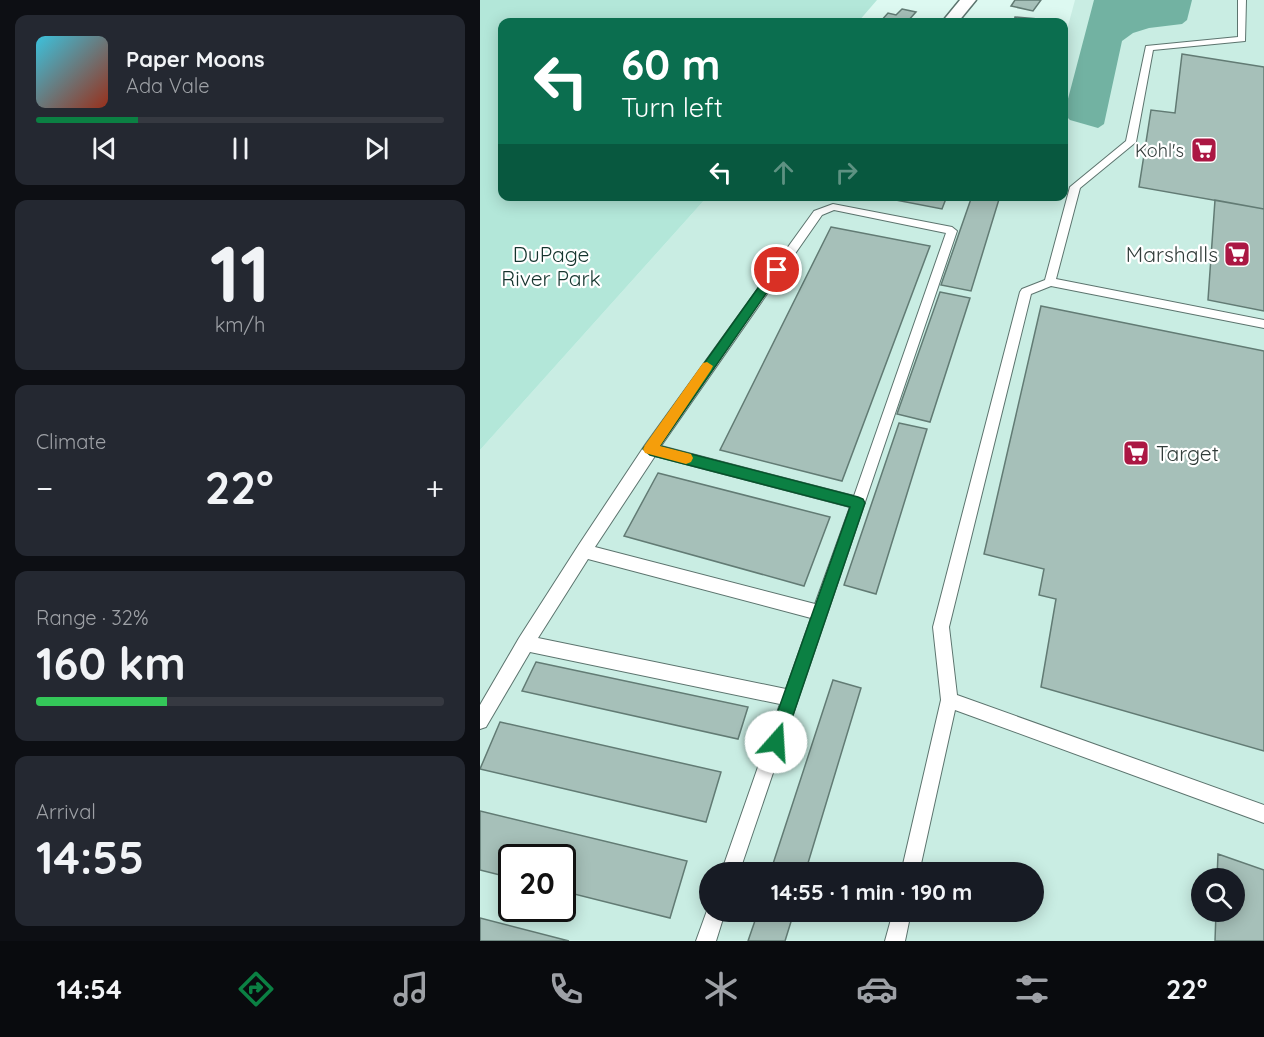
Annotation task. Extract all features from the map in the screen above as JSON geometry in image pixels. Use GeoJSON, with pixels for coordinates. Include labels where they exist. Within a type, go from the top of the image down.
{"type":"FeatureCollection","features":[{"type":"Feature","properties":{"kind":"street"},"geometry":{"type":"LineString","coordinates":[[954,18],[968,0]]}},
{"type":"Feature","properties":{"kind":"lane"},"geometry":{"type":"LineString","coordinates":[[1050,282],[1075,188],[1131,142],[1149,48],[1242,39],[1242,0]]}},
{"type":"Feature","properties":{"kind":"lane"},"geometry":{"type":"LineString","coordinates":[[480,721],[525,643],[650,449],[731,332],[818,213],[833,207],[952,231],[734,862]]}},
{"type":"Feature","properties":{"kind":"lane"},"geometry":{"type":"LineString","coordinates":[[912,862],[949,700],[941,627],[1026,292],[1050,282],[1264,324]]}},
{"type":"Feature","properties":{"kind":"lane"},"geometry":{"type":"LineString","coordinates":[[650,449],[858,503]]}},
{"type":"Feature","properties":{"kind":"lane"},"geometry":{"type":"LineString","coordinates":[[583,551],[820,613]]}},
{"type":"Feature","properties":{"kind":"lane"},"geometry":{"type":"LineString","coordinates":[[525,643],[791,698]]}},
{"type":"Feature","properties":{"kind":"lane"},"geometry":{"type":"LineString","coordinates":[[949,700],[1264,814]]}},
{"type":"Feature","properties":{"kind":"lane"},"geometry":{"type":"LineString","coordinates":[[706,941],[713,922]]}},
{"type":"Feature","properties":{"kind":"lane"},"geometry":{"type":"LineString","coordinates":[[895,941],[900,922]]}},
{"type":"Feature","properties":{"kind":"shaded area"},"geometry":{"type":"Polygon","coordinates":[[[1075,0],[1264,0],[1264,941],[480,941],[480,450],[703,201],[1068,201],[1068,26],[1075,0]]]}},
{"type":"Feature","properties":{"kind":"shaded area"},"geometry":{"type":"Polygon","coordinates":[[[1094,0],[1192,0],[1187,20],[1182,24],[1149,28],[1133,33],[1122,41],[1104,124],[1098,128],[1070,120],[1068,118],[1068,99],[1094,0]]]}},
{"type":"Feature","properties":{"kind":"green space","name":"DuPage River Park"},"geometry":{"type":"Polygon","coordinates":[[[480,0],[877,0],[861,18],[498,18],[498,201],[703,201],[480,450],[480,0]]]}},
{"type":"Feature","properties":{"kind":"building"},"geometry":{"type":"Polygon","coordinates":[[[1015,0],[1041,0],[1033,11],[1011,6],[1015,0]]]}},
{"type":"Feature","properties":{"kind":"building"},"geometry":{"type":"Polygon","coordinates":[[[902,9],[916,12],[911,18],[884,18],[888,13],[896,15],[902,9]]]}},
{"type":"Feature","properties":{"kind":"building","name":"Kohl's"},"geometry":{"type":"Polygon","coordinates":[[[1182,54],[1264,67],[1264,209],[1139,187],[1151,110],[1175,113],[1182,54]]]}},
{"type":"Feature","properties":{"kind":"building","name":"Marshalls"},"geometry":{"type":"Polygon","coordinates":[[[1215,200],[1264,209],[1264,311],[1208,300],[1215,200]]]}},
{"type":"Feature","properties":{"kind":"building"},"geometry":{"type":"Polygon","coordinates":[[[901,201],[945,201],[942,209],[901,201]]]}},
{"type":"Feature","properties":{"kind":"building"},"geometry":{"type":"Polygon","coordinates":[[[970,201],[998,201],[971,291],[941,285],[970,201]]]}},
{"type":"Feature","properties":{"kind":"building"},"geometry":{"type":"Polygon","coordinates":[[[831,227],[930,246],[842,481],[720,450],[831,227]]]}},
{"type":"Feature","properties":{"kind":"building"},"geometry":{"type":"Polygon","coordinates":[[[940,292],[970,298],[930,422],[897,414],[940,292]]]}},
{"type":"Feature","properties":{"kind":"building","name":"Target"},"geometry":{"type":"Polygon","coordinates":[[[1041,306],[1264,351],[1264,751],[1041,687],[1056,599],[1039,595],[1044,569],[984,554],[1041,306]]]}},
{"type":"Feature","properties":{"kind":"building"},"geometry":{"type":"Polygon","coordinates":[[[899,423],[927,429],[876,594],[844,585],[899,423]]]}},
{"type":"Feature","properties":{"kind":"building"},"geometry":{"type":"Polygon","coordinates":[[[658,473],[830,517],[804,586],[624,536],[658,473]]]}},
{"type":"Feature","properties":{"kind":"building"},"geometry":{"type":"Polygon","coordinates":[[[536,662],[748,707],[738,739],[522,691],[536,662]]]}},
{"type":"Feature","properties":{"kind":"building"},"geometry":{"type":"Polygon","coordinates":[[[833,680],[861,688],[808,862],[774,862],[833,680]]]}},
{"type":"Feature","properties":{"kind":"building"},"geometry":{"type":"Polygon","coordinates":[[[500,722],[721,772],[706,822],[480,769],[500,722]]]}},
{"type":"Feature","properties":{"kind":"building"},"geometry":{"type":"Polygon","coordinates":[[[480,811],[687,861],[670,918],[576,894],[576,844],[498,844],[498,874],[480,870],[480,811]]]}},
{"type":"Feature","properties":{"kind":"building"},"geometry":{"type":"Polygon","coordinates":[[[1218,854],[1264,870],[1264,941],[1215,941],[1216,922],[1245,922],[1245,868],[1217,868],[1218,854]]]}},
{"type":"Feature","properties":{"kind":"building"},"geometry":{"type":"Polygon","coordinates":[[[480,918],[569,941],[480,941],[480,918]]]}},
{"type":"Feature","properties":{"kind":"building"},"geometry":{"type":"Polygon","coordinates":[[[755,922],[791,922],[785,941],[748,941],[755,922]]]}},
{"type":"Feature","properties":{"kind":"slow traffic"},"geometry":{"type":"LineString","coordinates":[[686,458],[650,449],[707,366]]}},
{"type":"Feature","properties":{"kind":"place","name":"Kohl's"},"geometry":{"type":"Point","coordinates":[1204,150]}},
{"type":"Feature","properties":{"kind":"place","name":"Marshalls"},"geometry":{"type":"Point","coordinates":[1237,254]}},
{"type":"Feature","properties":{"kind":"place","name":"Target"},"geometry":{"type":"Point","coordinates":[1136,453]}},
{"type":"Feature","properties":{"kind":"route"},"geometry":{"type":"LineString","coordinates":[[776,742],[858,503],[650,449],[777,270]]}}]}
